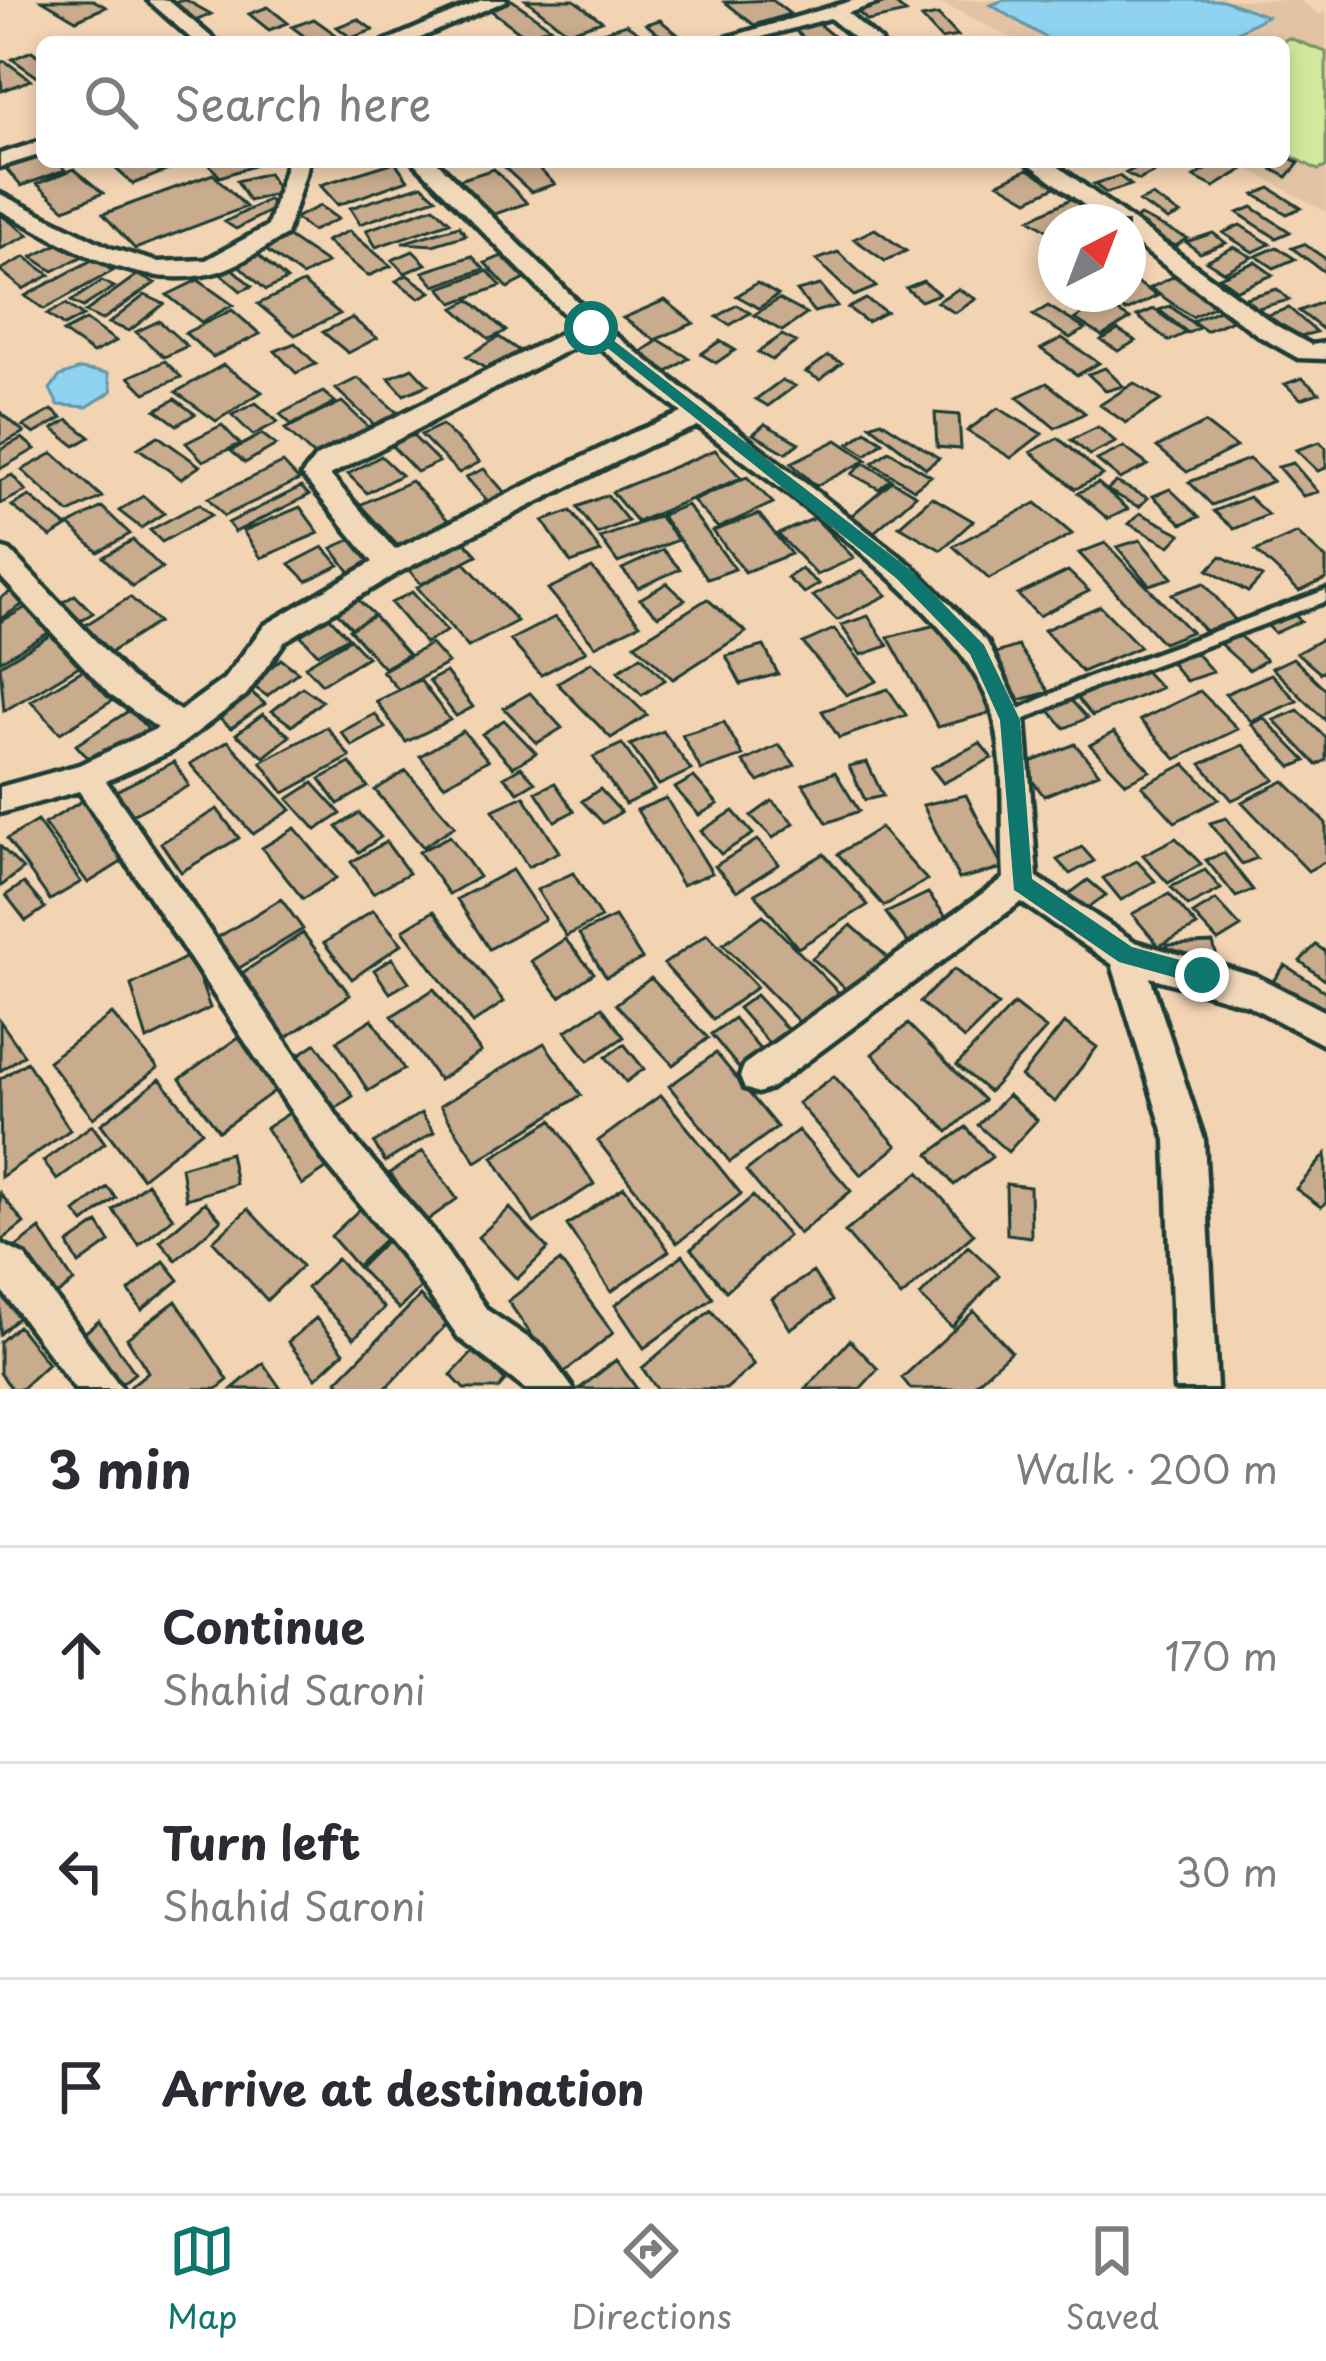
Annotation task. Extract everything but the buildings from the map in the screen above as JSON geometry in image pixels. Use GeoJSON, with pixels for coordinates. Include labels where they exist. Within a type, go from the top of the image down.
{"type":"FeatureCollection","features":[{"type":"Feature","properties":{"kind":"street"},"geometry":{"type":"LineString","coordinates":[[157,0],[200,36]]}},
{"type":"Feature","properties":{"kind":"street"},"geometry":{"type":"LineString","coordinates":[[409,36],[498,0]]}},
{"type":"Feature","properties":{"kind":"street"},"geometry":{"type":"LineString","coordinates":[[743,36],[875,0]]}},
{"type":"Feature","properties":{"kind":"street"},"geometry":{"type":"LineString","coordinates":[[832,10],[864,36]]}},
{"type":"Feature","properties":{"kind":"street"},"geometry":{"type":"LineString","coordinates":[[0,161],[36,149]]}},
{"type":"Feature","properties":{"kind":"street"},"geometry":{"type":"LineString","coordinates":[[0,201],[129,263],[177,272],[214,265],[278,230],[296,168]]}},
{"type":"Feature","properties":{"kind":"street"},"geometry":{"type":"LineString","coordinates":[[431,168],[591,328],[902,573],[977,650],[1010,720],[1021,884]]}},
{"type":"Feature","properties":{"kind":"street"},"geometry":{"type":"LineString","coordinates":[[1046,168],[1095,204]]}},
{"type":"Feature","properties":{"kind":"street"},"geometry":{"type":"LineString","coordinates":[[1146,240],[1268,331],[1307,353],[1326,351]]}},
{"type":"Feature","properties":{"kind":"street"},"geometry":{"type":"LineString","coordinates":[[391,564],[315,475],[325,463],[591,328]]}},
{"type":"Feature","properties":{"kind":"street"},"geometry":{"type":"LineString","coordinates":[[0,800],[86,776],[161,742],[235,687],[274,633],[391,564],[639,440],[704,414]]}},
{"type":"Feature","properties":{"kind":"street"},"geometry":{"type":"LineString","coordinates":[[0,558],[120,686],[178,726]]}},
{"type":"Feature","properties":{"kind":"street"},"geometry":{"type":"LineString","coordinates":[[86,776],[338,1149],[418,1244],[472,1324],[529,1362],[552,1389]]}},
{"type":"Feature","properties":{"kind":"street"},"geometry":{"type":"LineString","coordinates":[[1021,884],[1126,955],[1256,992],[1326,1030]]}},
{"type":"Feature","properties":{"kind":"street"},"geometry":{"type":"LineString","coordinates":[[758,1076],[1021,884]]}},
{"type":"Feature","properties":{"kind":"street"},"geometry":{"type":"LineString","coordinates":[[1126,955],[1185,1140],[1196,1389]]}},
{"type":"Feature","properties":{"kind":"street"},"geometry":{"type":"LineString","coordinates":[[0,1263],[11,1270],[101,1389]]}},
{"type":"Feature","properties":{"kind":"lane"},"geometry":{"type":"LineString","coordinates":[[1010,720],[1082,686],[1326,595]]}},
{"type":"Feature","properties":{"kind":"shaded area"},"geometry":{"type":"Polygon","coordinates":[[[935,0],[1299,0],[1320,15],[1326,12],[1326,212],[1247,168],[1290,168],[1290,36],[1008,36],[935,0]]]}},
{"type":"Feature","properties":{"kind":"green space"},"geometry":{"type":"Polygon","coordinates":[[[1290,38],[1326,52],[1326,167],[1318,170],[1290,155],[1290,38]]]}},
{"type":"Feature","properties":{"kind":"water"},"geometry":{"type":"Polygon","coordinates":[[[1004,0],[1223,0],[1267,16],[1229,36],[1043,36],[991,5],[1004,0]]]}},
{"type":"Feature","properties":{"kind":"water"},"geometry":{"type":"Polygon","coordinates":[[[80,369],[108,373],[112,391],[87,407],[58,405],[50,389],[60,376],[80,369]]]}},
{"type":"Feature","properties":{"kind":"route"},"geometry":{"type":"LineString","coordinates":[[591,328],[902,573],[977,650],[1010,720],[1021,884],[1126,955],[1202,975]]}}]}
